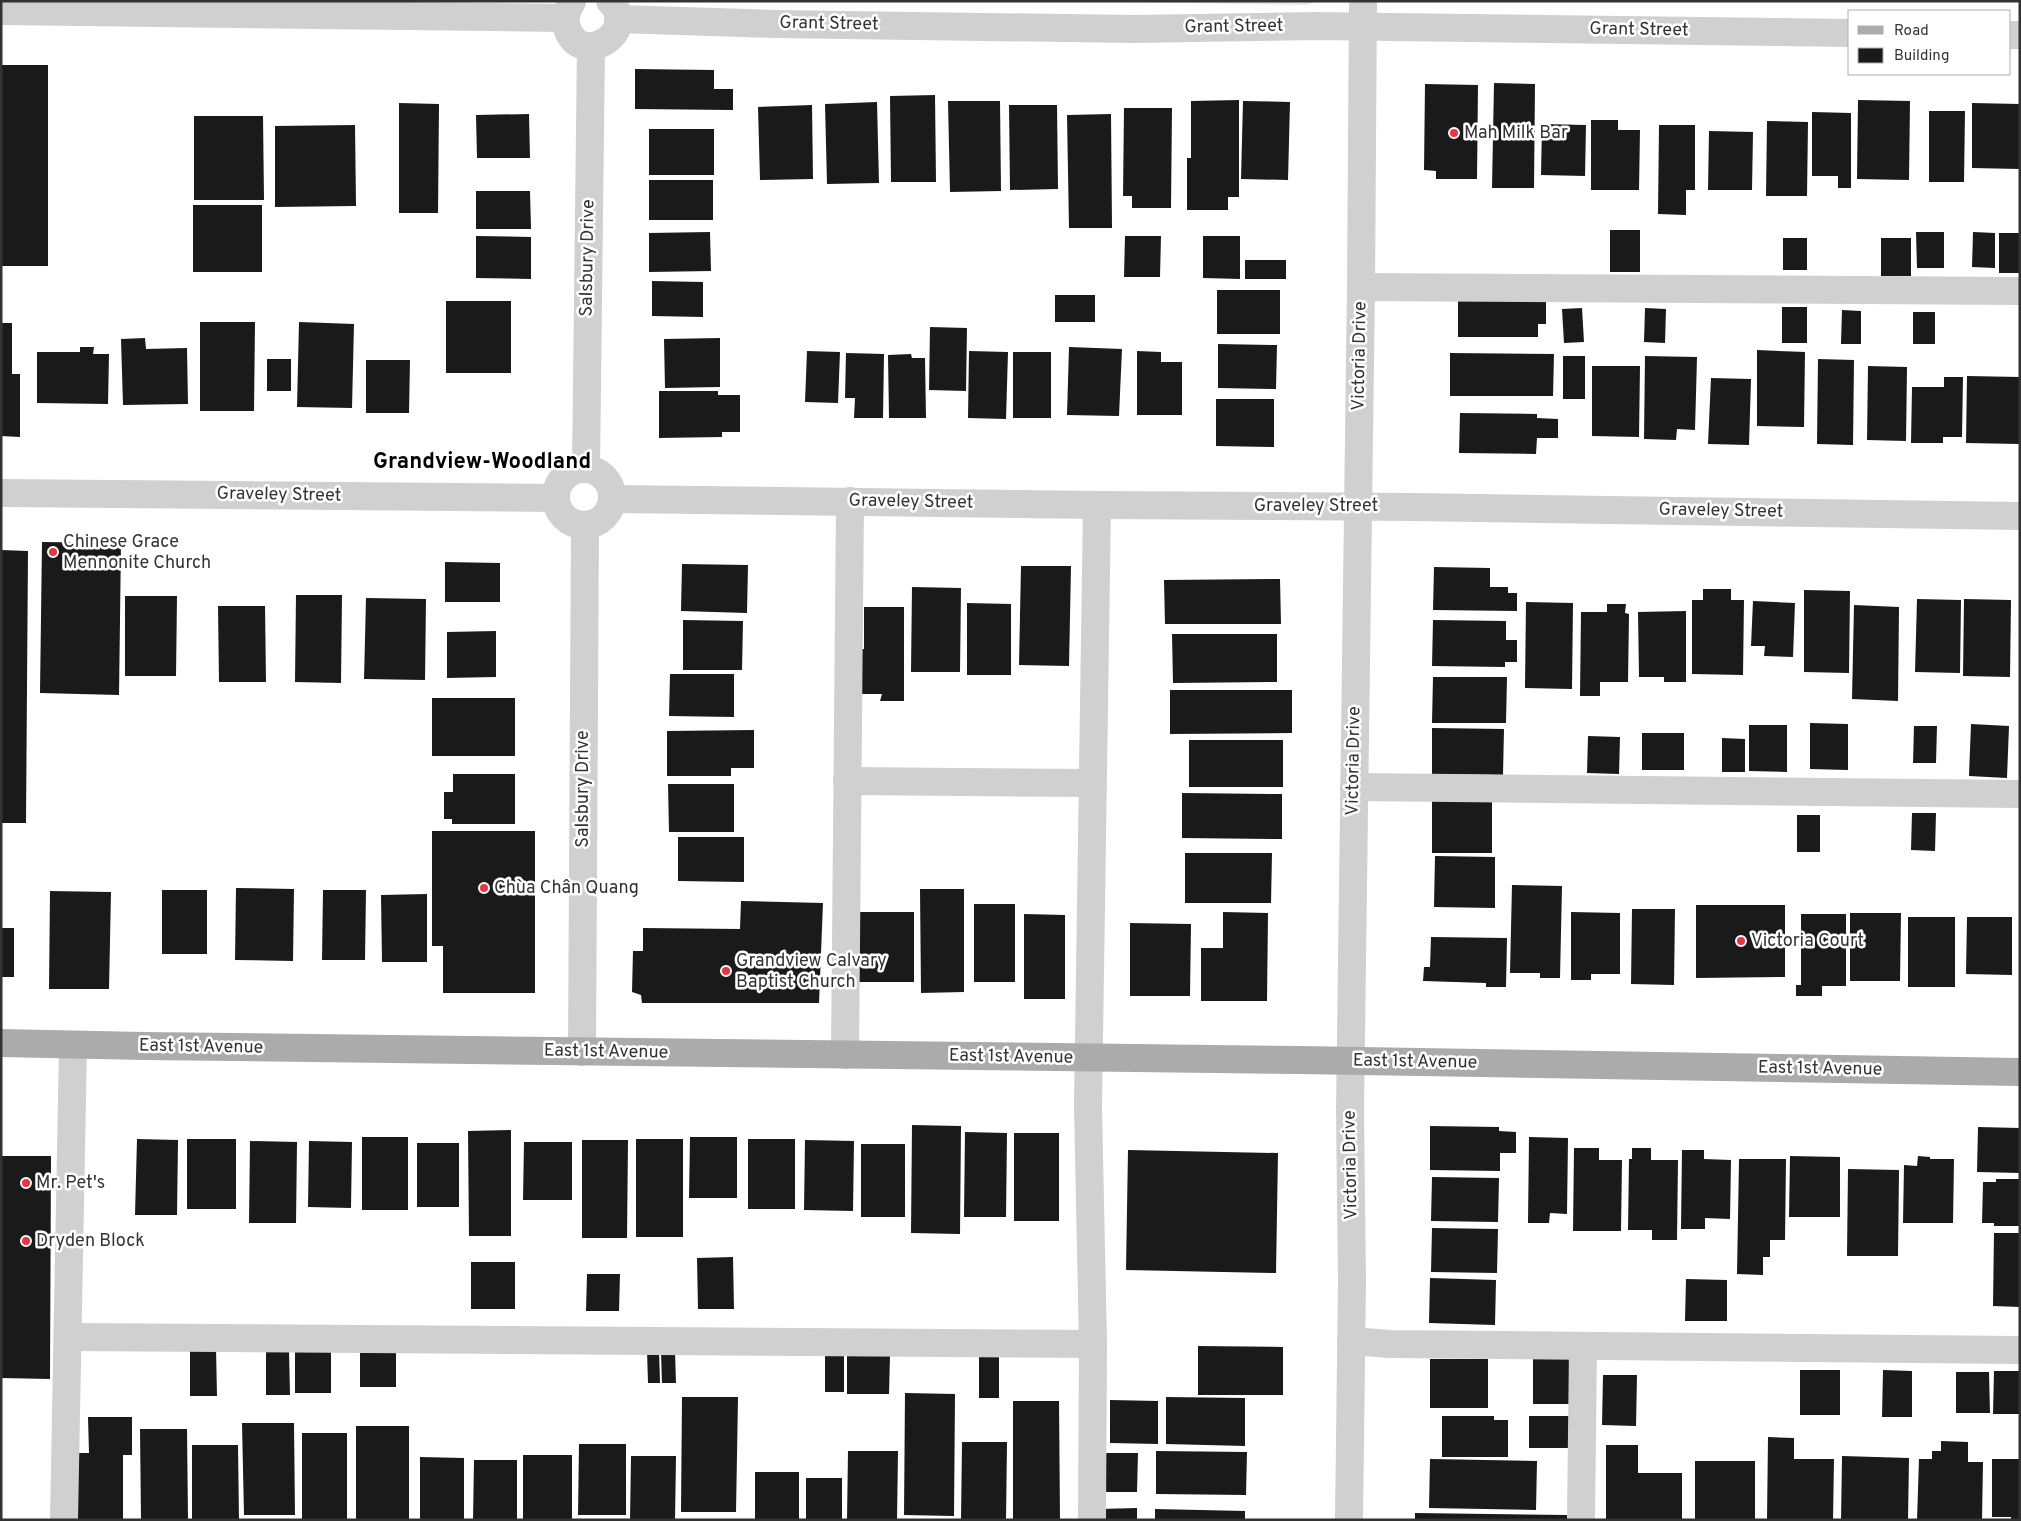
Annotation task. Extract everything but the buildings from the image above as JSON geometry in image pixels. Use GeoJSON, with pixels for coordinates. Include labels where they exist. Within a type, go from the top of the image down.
{"type":"FeatureCollection","features":[{"type":"Feature","properties":{"kind":"main road","name":"East 1st Avenue"},"geometry":{"type":"LineString","coordinates":[[1,1043],[2020,1072]]}},
{"type":"Feature","properties":{"kind":"street"},"geometry":{"type":"LineString","coordinates":[[1,10],[109,7],[569,10],[566,27],[575,41],[591,46],[607,41],[617,28],[614,10]]}},
{"type":"Feature","properties":{"kind":"street","name":"Grant Street"},"geometry":{"type":"LineString","coordinates":[[614,10],[776,24],[1134,28],[1363,14],[1848,33]]}},
{"type":"Feature","properties":{"kind":"street","name":"Victoria Drive"},"geometry":{"type":"LineString","coordinates":[[1349,1520],[1352,1341],[1351,1061],[1363,14]]}},
{"type":"Feature","properties":{"kind":"street","name":"Salsbury Drive"},"geometry":{"type":"LineString","coordinates":[[586,470],[591,46]]}},
{"type":"Feature","properties":{"kind":"street"},"geometry":{"type":"LineString","coordinates":[[1361,286],[2020,292]]}},
{"type":"Feature","properties":{"kind":"street"},"geometry":{"type":"LineString","coordinates":[[576,470],[586,470],[602,476],[608,482],[612,490],[613,499],[611,507],[601,521],[585,526],[568,521],[562,515],[556,498],[557,489],[562,480],[576,470]]}},
{"type":"Feature","properties":{"kind":"street","name":"Graveley Street"},"geometry":{"type":"LineString","coordinates":[[1,492],[556,498]]}},
{"type":"Feature","properties":{"kind":"street","name":"Graveley Street"},"geometry":{"type":"LineString","coordinates":[[613,499],[2020,516]]}},
{"type":"Feature","properties":{"kind":"street"},"geometry":{"type":"LineString","coordinates":[[845,1055],[850,501]]}},
{"type":"Feature","properties":{"kind":"street"},"geometry":{"type":"LineString","coordinates":[[1092,1520],[1093,1344],[1089,1116],[1097,506]]}},
{"type":"Feature","properties":{"kind":"street","name":"Salsbury Drive"},"geometry":{"type":"LineString","coordinates":[[582,1052],[585,526]]}},
{"type":"Feature","properties":{"kind":"street"},"geometry":{"type":"LineString","coordinates":[[847,781],[1092,783]]}},
{"type":"Feature","properties":{"kind":"street"},"geometry":{"type":"LineString","coordinates":[[1354,787],[2020,794]]}},
{"type":"Feature","properties":{"kind":"street"},"geometry":{"type":"LineString","coordinates":[[64,1520],[73,1045]]}},
{"type":"Feature","properties":{"kind":"street"},"geometry":{"type":"LineString","coordinates":[[68,1337],[1093,1344]]}},
{"type":"Feature","properties":{"kind":"street"},"geometry":{"type":"LineString","coordinates":[[1352,1341],[1390,1344],[2020,1350]]}},
{"type":"Feature","properties":{"kind":"street"},"geometry":{"type":"LineString","coordinates":[[1581,1520],[1582,1346]]}},
{"type":"Feature","properties":{"kind":"shaded area"},"geometry":{"type":"Polygon","coordinates":[[[1061,1],[1319,1],[1307,5],[1061,1]]]}},
{"type":"Feature","properties":{"kind":"place","name":"Mah Milk Bar"},"geometry":{"type":"Point","coordinates":[1454,133]}},
{"type":"Feature","properties":{"kind":"place","name":"Chinese Grace Mennonite Church"},"geometry":{"type":"Point","coordinates":[53,552]}},
{"type":"Feature","properties":{"kind":"place","name":"Chùa Chân Quang"},"geometry":{"type":"Point","coordinates":[484,888]}},
{"type":"Feature","properties":{"kind":"place","name":"Victoria Court"},"geometry":{"type":"Point","coordinates":[1741,941]}},
{"type":"Feature","properties":{"kind":"place","name":"Grandview Calvary Baptist Church"},"geometry":{"type":"Point","coordinates":[726,971]}},
{"type":"Feature","properties":{"kind":"place","name":"Mr. Pet's"},"geometry":{"type":"Point","coordinates":[26,1183]}},
{"type":"Feature","properties":{"kind":"place","name":"Dryden Block"},"geometry":{"type":"Point","coordinates":[26,1241]}},
{"type":"Feature","properties":{"kind":"district","name":"Grandview-Woodland"},"geometry":{"type":"Point","coordinates":[482,462]}}]}
